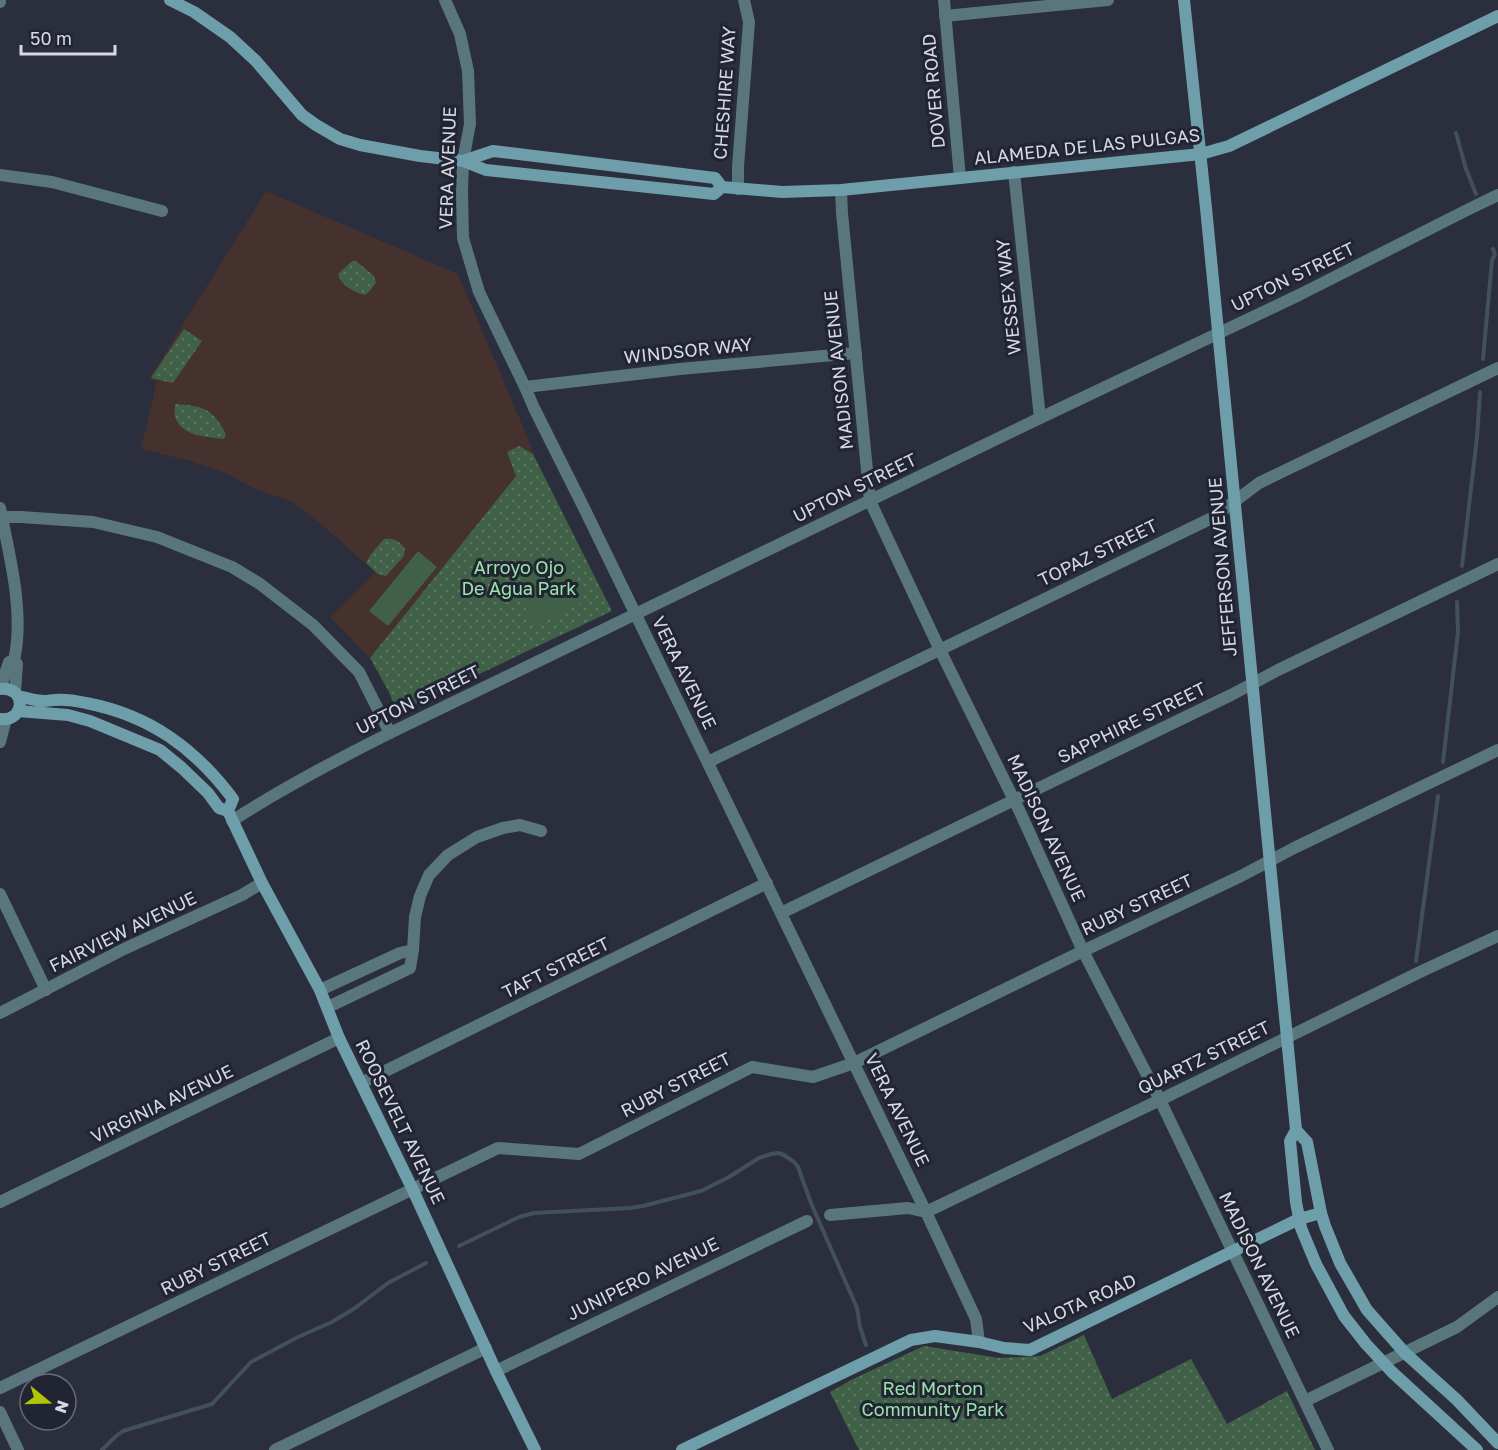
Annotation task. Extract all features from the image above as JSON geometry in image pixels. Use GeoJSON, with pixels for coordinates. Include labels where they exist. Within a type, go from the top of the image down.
{"type":"FeatureCollection","features":[{"type":"Feature","properties":{"kind":"main road","name":"ALAMEDA DE LAS PULGAS"},"geometry":{"type":"LineString","coordinates":[[170,0],[194,12],[230,37],[256,61],[302,115],[340,139],[409,154],[463,161],[486,170],[714,194],[722,187]]}},
{"type":"Feature","properties":{"kind":"main road","name":"JEFFERSON AVENUE"},"geometry":{"type":"LineString","coordinates":[[1184,0],[1219,333],[1296,1130],[1290,1141],[1299,1219],[1316,1264],[1344,1316],[1383,1363],[1477,1450]]}},
{"type":"Feature","properties":{"kind":"main road","name":"ALAMEDA DE LAS PULGAS"},"geometry":{"type":"LineString","coordinates":[[463,161],[493,151],[715,178],[722,187],[782,192],[841,190],[1201,154],[1238,142],[1497,18]]}},
{"type":"Feature","properties":{"kind":"main road"},"geometry":{"type":"LineString","coordinates":[[0,688],[10,689],[20,701],[18,711],[11,718],[3,719]]}},
{"type":"Feature","properties":{"kind":"main road","name":"ROOSEVELT AVENUE"},"geometry":{"type":"LineString","coordinates":[[16,694],[46,701],[85,702],[115,709],[152,726],[181,743],[211,771],[233,799],[230,816]]}},
{"type":"Feature","properties":{"kind":"main road","name":"ROOSEVELT AVENUE"},"geometry":{"type":"LineString","coordinates":[[18,711],[68,715],[90,721],[160,750],[183,768],[208,793],[219,808],[230,816],[262,883],[320,990],[339,1038],[535,1450]]}},
{"type":"Feature","properties":{"kind":"main road","name":"JEFFERSON AVENUE"},"geometry":{"type":"LineString","coordinates":[[1296,1130],[1306,1142],[1321,1213],[1340,1263],[1367,1310],[1405,1353],[1457,1400],[1498,1443]]}},
{"type":"Feature","properties":{"kind":"main road","name":"VALOTA ROAD"},"geometry":{"type":"LineString","coordinates":[[682,1450],[911,1340],[935,1336],[1004,1348],[1030,1350],[1299,1219],[1321,1213]]}},
{"type":"Feature","properties":{"kind":"street","name":"VERA AVENUE"},"geometry":{"type":"LineString","coordinates":[[445,0],[460,34],[468,71],[470,124],[463,161],[463,238],[479,292],[926,1212],[976,1319],[979,1342]]}},
{"type":"Feature","properties":{"kind":"street","name":"CHESHIRE WAY"},"geometry":{"type":"LineString","coordinates":[[738,189],[749,22],[744,0]]}},
{"type":"Feature","properties":{"kind":"street","name":"DOVER ROAD"},"geometry":{"type":"LineString","coordinates":[[944,0],[960,178]]}},
{"type":"Feature","properties":{"kind":"street"},"geometry":{"type":"LineString","coordinates":[[945,16],[1108,0]]}},
{"type":"Feature","properties":{"kind":"street","name":"WESSEX WAY"},"geometry":{"type":"LineString","coordinates":[[1014,172],[1040,418]]}},
{"type":"Feature","properties":{"kind":"street"},"geometry":{"type":"LineString","coordinates":[[0,175],[52,182],[162,211]]}},
{"type":"Feature","properties":{"kind":"street","name":"MADISON AVENUE"},"geometry":{"type":"LineString","coordinates":[[841,190],[870,501],[1014,800],[1083,951],[1160,1101],[1328,1450]]}},
{"type":"Feature","properties":{"kind":"street","name":"UPTON STREET"},"geometry":{"type":"LineString","coordinates":[[230,816],[253,808],[332,762],[390,733],[1299,295],[1498,195]]}},
{"type":"Feature","properties":{"kind":"street","name":"WINDSOR WAY"},"geometry":{"type":"LineString","coordinates":[[525,387],[680,369],[856,354]]}},
{"type":"Feature","properties":{"kind":"street","name":"TOPAZ STREET"},"geometry":{"type":"LineString","coordinates":[[708,762],[1214,518],[1259,483],[1498,368]]}},
{"type":"Feature","properties":{"kind":"street"},"geometry":{"type":"LineString","coordinates":[[16,694],[17,664],[14,660],[18,620],[1,514],[93,522],[157,537],[232,567],[291,607],[327,638],[359,672],[390,733]]}},
{"type":"Feature","properties":{"kind":"street","name":"SAPPHIRE STREET"},"geometry":{"type":"LineString","coordinates":[[781,913],[1498,564]]}},
{"type":"Feature","properties":{"kind":"street"},"geometry":{"type":"LineString","coordinates":[[0,688],[9,662],[14,660]]}},
{"type":"Feature","properties":{"kind":"street"},"geometry":{"type":"LineString","coordinates":[[0,742],[3,719]]}},
{"type":"Feature","properties":{"kind":"street","name":"RUBY STREET"},"geometry":{"type":"LineString","coordinates":[[0,1388],[498,1148],[579,1154],[752,1067],[813,1077],[854,1063],[1498,750]]}},
{"type":"Feature","properties":{"kind":"street"},"geometry":{"type":"LineString","coordinates":[[328,1007],[410,968],[415,917],[420,896],[429,874],[448,855],[477,837],[503,828],[520,825],[541,831]]}},
{"type":"Feature","properties":{"kind":"street","name":"FAIRVIEW AVENUE"},"geometry":{"type":"LineString","coordinates":[[0,1013],[124,949],[242,895],[262,883]]}},
{"type":"Feature","properties":{"kind":"street","name":"TAFT STREET"},"geometry":{"type":"LineString","coordinates":[[361,1083],[767,884]]}},
{"type":"Feature","properties":{"kind":"street"},"geometry":{"type":"LineString","coordinates":[[0,894],[46,990]]}},
{"type":"Feature","properties":{"kind":"street","name":"QUARTZ STREET"},"geometry":{"type":"LineString","coordinates":[[926,1212],[1498,936]]}},
{"type":"Feature","properties":{"kind":"street"},"geometry":{"type":"LineString","coordinates":[[320,990],[400,953],[413,950]]}},
{"type":"Feature","properties":{"kind":"street","name":"VIRGINIA AVENUE"},"geometry":{"type":"LineString","coordinates":[[0,1202],[339,1038]]}},
{"type":"Feature","properties":{"kind":"street"},"geometry":{"type":"LineString","coordinates":[[830,1215],[908,1208],[926,1212]]}},
{"type":"Feature","properties":{"kind":"street","name":"JUNIPERO AVENUE"},"geometry":{"type":"LineString","coordinates":[[496,1371],[807,1221]]}},
{"type":"Feature","properties":{"kind":"street"},"geometry":{"type":"LineString","coordinates":[[1305,1401],[1457,1327],[1498,1297]]}},
{"type":"Feature","properties":{"kind":"street"},"geometry":{"type":"LineString","coordinates":[[275,1450],[486,1348]]}},
{"type":"Feature","properties":{"kind":"street"},"geometry":{"type":"LineString","coordinates":[[0,1412],[18,1450]]}},
{"type":"Feature","properties":{"kind":"shaded area"},"geometry":{"type":"Polygon","coordinates":[[[266,191],[458,274],[533,454],[519,446],[516,476],[370,658],[330,617],[375,572],[291,501],[257,490],[225,473],[190,461],[141,449],[157,381],[149,379],[266,191]]]}},
{"type":"Feature","properties":{"kind":"green space"},"geometry":{"type":"Polygon","coordinates":[[[352,261],[356,261],[374,276],[376,283],[367,294],[352,290],[345,285],[338,274],[352,261]]]}},
{"type":"Feature","properties":{"kind":"green space"},"geometry":{"type":"Polygon","coordinates":[[[184,329],[202,341],[173,383],[151,378],[184,329]]]}},
{"type":"Feature","properties":{"kind":"green space"},"geometry":{"type":"Polygon","coordinates":[[[175,404],[206,410],[216,419],[226,434],[224,439],[204,437],[184,429],[175,417],[175,404]]]}},
{"type":"Feature","properties":{"kind":"green space","name":"Arroyo Ojo De Agua Park"},"geometry":{"type":"Polygon","coordinates":[[[519,446],[533,454],[612,611],[397,713],[389,692],[370,658],[516,476],[507,452],[519,446]]]}},
{"type":"Feature","properties":{"kind":"green space"},"geometry":{"type":"Polygon","coordinates":[[[384,539],[396,541],[405,549],[404,556],[386,576],[378,574],[366,563],[384,539]]]}},
{"type":"Feature","properties":{"kind":"green space"},"geometry":{"type":"Polygon","coordinates":[[[418,551],[437,567],[388,626],[369,611],[418,551]]]}},
{"type":"Feature","properties":{"kind":"green space"},"geometry":{"type":"Polygon","coordinates":[[[560,551],[583,595],[579,604],[534,626],[521,592],[523,578],[534,565],[560,551]]]}},
{"type":"Feature","properties":{"kind":"green space","name":"Red Morton Community Park"},"geometry":{"type":"Polygon","coordinates":[[[1084,1335],[1112,1399],[1191,1359],[1227,1424],[1287,1391],[1315,1450],[859,1450],[830,1392],[924,1346],[999,1358],[1040,1356],[1084,1335]]]}},
{"type":"Feature","properties":{"kind":"waterway"},"geometry":{"type":"LineString","coordinates":[[1456,133],[1476,194]]}},
{"type":"Feature","properties":{"kind":"waterway"},"geometry":{"type":"LineString","coordinates":[[1483,359],[1492,260],[1495,255],[1493,249]]}},
{"type":"Feature","properties":{"kind":"waterway"},"geometry":{"type":"LineString","coordinates":[[1462,566],[1480,392]]}},
{"type":"Feature","properties":{"kind":"waterway"},"geometry":{"type":"LineString","coordinates":[[1443,762],[1458,632],[1457,602]]}},
{"type":"Feature","properties":{"kind":"waterway"},"geometry":{"type":"LineString","coordinates":[[1416,961],[1438,796]]}},
{"type":"Feature","properties":{"kind":"waterway"},"geometry":{"type":"LineString","coordinates":[[459,1246],[519,1217],[534,1213],[630,1208],[701,1191],[759,1158],[778,1153],[784,1155],[798,1167],[811,1203],[857,1308],[866,1345]]}},
{"type":"Feature","properties":{"kind":"waterway"},"geometry":{"type":"LineString","coordinates":[[102,1450],[123,1431],[212,1404],[251,1362],[332,1322],[388,1283],[426,1263]]}}]}
